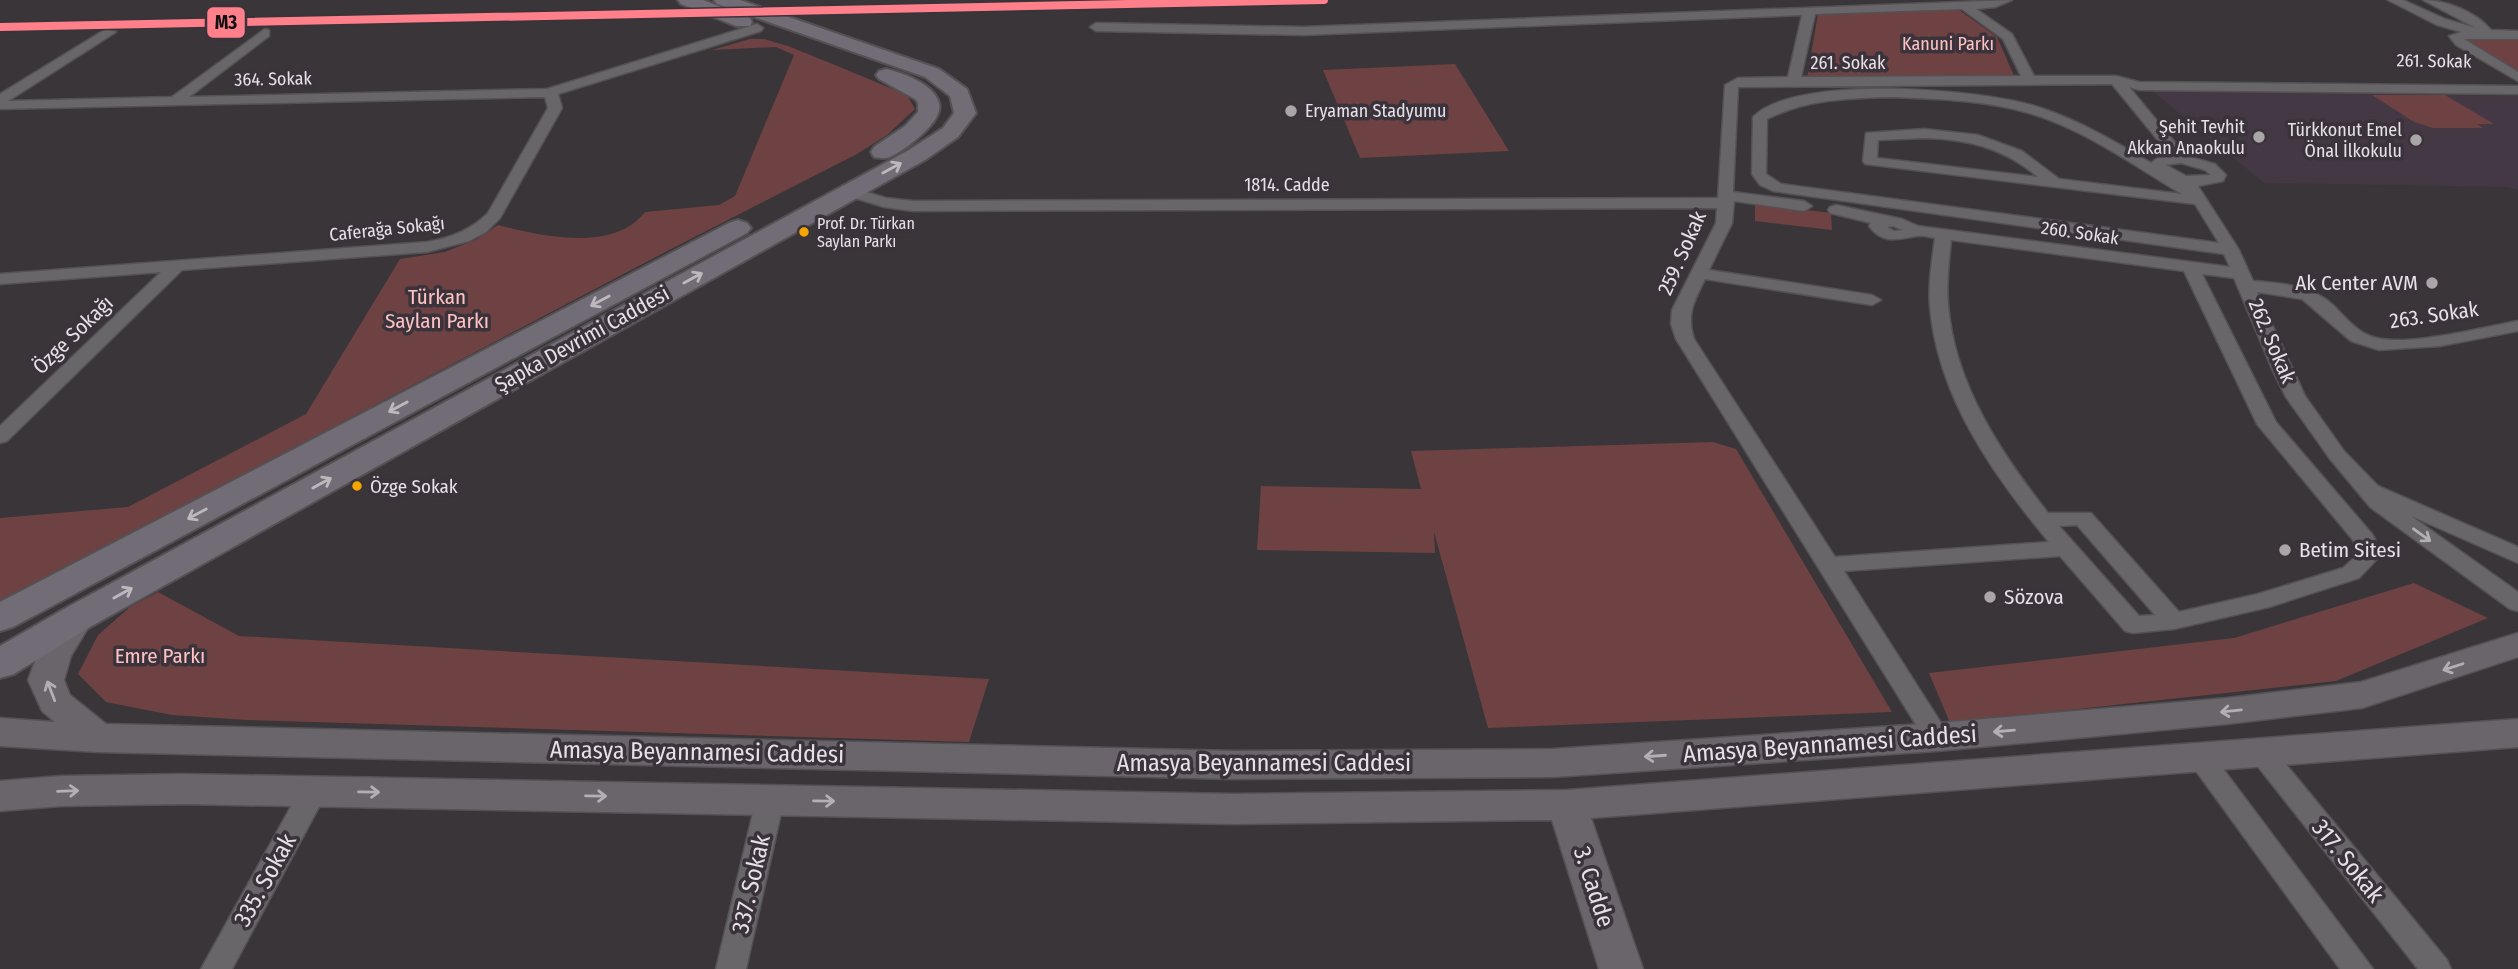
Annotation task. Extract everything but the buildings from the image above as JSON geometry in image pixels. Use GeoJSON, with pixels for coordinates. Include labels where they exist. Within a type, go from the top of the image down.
{"type":"FeatureCollection","features":[{"type":"Feature","properties":{"kind":"main road","name":"Şapka Devrimi Caddesi"},"geometry":{"type":"LineString","coordinates":[[0,664],[77,618],[849,192],[948,135],[959,126],[965,113],[963,101],[953,86],[932,73],[687,0]]}},
{"type":"Feature","properties":{"kind":"main road","name":"Şapka Devrimi Caddesi"},"geometry":{"type":"LineString","coordinates":[[0,618],[883,151],[916,128],[925,118],[929,101],[922,92],[767,24],[723,0]]}},
{"type":"Feature","properties":{"kind":"main road"},"geometry":{"type":"LineString","coordinates":[[77,618],[54,656],[46,680],[55,702],[98,738]]}},
{"type":"Feature","properties":{"kind":"main road","name":"Amasya Beyannamesi Caddesi"},"geometry":{"type":"LineString","coordinates":[[0,732],[98,738],[1262,765],[1553,763],[1937,737],[2227,711],[2362,695],[2518,645]]}},
{"type":"Feature","properties":{"kind":"main road","name":"Amasya Beyannamesi Caddesi"},"geometry":{"type":"LineString","coordinates":[[0,796],[74,790],[314,790],[1233,809],[1567,805],[2518,733]]}},
{"type":"Feature","properties":{"kind":"main road","name":"3. Cadde"},"geometry":{"type":"LineString","coordinates":[[1567,805],[1621,969]]}},
{"type":"Feature","properties":{"kind":"street"},"geometry":{"type":"LineString","coordinates":[[1096,27],[1303,31],[1996,4],[2006,0]]}},
{"type":"Feature","properties":{"kind":"street"},"geometry":{"type":"LineString","coordinates":[[2394,0],[2441,22],[2481,33]]}},
{"type":"Feature","properties":{"kind":"street"},"geometry":{"type":"LineString","coordinates":[[2429,0],[2484,26],[2485,30],[2481,33]]}},
{"type":"Feature","properties":{"kind":"street"},"geometry":{"type":"LineString","coordinates":[[1963,5],[2008,37],[2028,80]]}},
{"type":"Feature","properties":{"kind":"street"},"geometry":{"type":"LineString","coordinates":[[2407,6],[2441,5]]}},
{"type":"Feature","properties":{"kind":"street"},"geometry":{"type":"LineString","coordinates":[[1794,81],[1808,15],[1812,11]]}},
{"type":"Feature","properties":{"kind":"street"},"geometry":{"type":"LineString","coordinates":[[548,93],[767,24]]}},
{"type":"Feature","properties":{"kind":"street"},"geometry":{"type":"LineString","coordinates":[[0,103],[110,32]]}},
{"type":"Feature","properties":{"kind":"street"},"geometry":{"type":"LineString","coordinates":[[175,101],[265,33]]}},
{"type":"Feature","properties":{"kind":"street"},"geometry":{"type":"LineString","coordinates":[[2518,35],[2481,33],[2455,36],[2460,42],[2518,78]]}},
{"type":"Feature","properties":{"kind":"street","name":"261. Sokak"},"geometry":{"type":"LineString","coordinates":[[2116,80],[2126,75],[2518,78]]}},
{"type":"Feature","properties":{"kind":"street"},"geometry":{"type":"LineString","coordinates":[[2296,77],[2313,88]]}},
{"type":"Feature","properties":{"kind":"street"},"geometry":{"type":"LineString","coordinates":[[2350,78],[2368,89]]}},
{"type":"Feature","properties":{"kind":"street"},"geometry":{"type":"LineString","coordinates":[[2056,183],[2013,151],[1993,144],[1947,135],[1871,136],[1870,161],[2056,183],[2194,192],[2219,174],[2210,167],[2181,159],[2116,80]]}},
{"type":"Feature","properties":{"kind":"street","name":"261. Sokak"},"geometry":{"type":"LineString","coordinates":[[1794,81],[2116,80],[2139,86],[2518,90]]}},
{"type":"Feature","properties":{"kind":"street","name":"259. Sokak"},"geometry":{"type":"LineString","coordinates":[[1794,81],[1738,82],[1732,85],[1724,223],[1681,310],[1680,324],[1685,339],[1937,737]]}},
{"type":"Feature","properties":{"kind":"street","name":"364. Sokak"},"geometry":{"type":"LineString","coordinates":[[0,103],[548,93]]}},
{"type":"Feature","properties":{"kind":"street","name":"Caferağa Sokağı"},"geometry":{"type":"LineString","coordinates":[[0,279],[427,247],[453,242],[474,233],[494,215],[555,108],[556,101],[548,93]]}},
{"type":"Feature","properties":{"kind":"street"},"geometry":{"type":"LineString","coordinates":[[2194,192],[2062,122],[2012,105],[1914,95],[1843,95],[1787,103],[1760,117],[1759,174],[1765,182],[1778,187],[2231,250]]}},
{"type":"Feature","properties":{"kind":"street","name":"262. Sokak"},"geometry":{"type":"LineString","coordinates":[[2181,159],[2164,160],[2158,164],[2194,192],[2231,250],[2246,280],[2282,371],[2296,397],[2337,456],[2378,502],[2518,603]]}},
{"type":"Feature","properties":{"kind":"street","name":"1814. Cadde"},"geometry":{"type":"LineString","coordinates":[[849,192],[884,202],[913,206],[1727,200]]}},
{"type":"Feature","properties":{"kind":"street","name":"260. Sokak"},"geometry":{"type":"LineString","coordinates":[[1727,200],[1843,211],[1885,221],[1877,226],[1885,233],[1901,236],[1910,234],[1912,230],[2190,267],[2246,280]]}},
{"type":"Feature","properties":{"kind":"street"},"geometry":{"type":"LineString","coordinates":[[1942,234],[1939,311],[1949,360],[1970,415],[2003,471],[2133,625],[2174,621],[2261,601],[2351,573],[2366,559],[2364,539],[2267,425],[2190,267]]}},
{"type":"Feature","properties":{"kind":"street","name":"Özge Sokağı"},"geometry":{"type":"LineString","coordinates":[[0,437],[177,266]]}},
{"type":"Feature","properties":{"kind":"street"},"geometry":{"type":"LineString","coordinates":[[1699,273],[1872,300]]}},
{"type":"Feature","properties":{"kind":"street","name":"263. Sokak"},"geometry":{"type":"LineString","coordinates":[[2246,280],[2302,293],[2316,300],[2356,336],[2374,344],[2396,345],[2518,326]]}},
{"type":"Feature","properties":{"kind":"street","name":"262. Sokak"},"geometry":{"type":"LineString","coordinates":[[2371,491],[2389,496],[2518,556]]}},
{"type":"Feature","properties":{"kind":"street"},"geometry":{"type":"LineString","coordinates":[[2044,520],[2083,518],[2174,621]]}},
{"type":"Feature","properties":{"kind":"street"},"geometry":{"type":"LineString","coordinates":[[1828,565],[2067,548]]}},
{"type":"Feature","properties":{"kind":"street","name":"317. Sokak"},"geometry":{"type":"LineString","coordinates":[[2261,752],[2436,969]]}},
{"type":"Feature","properties":{"kind":"street"},"geometry":{"type":"LineString","coordinates":[[2200,757],[2358,969]]}},
{"type":"Feature","properties":{"kind":"street","name":"335. Sokak"},"geometry":{"type":"LineString","coordinates":[[216,969],[314,790]]}},
{"type":"Feature","properties":{"kind":"street","name":"337. Sokak"},"geometry":{"type":"LineString","coordinates":[[731,969],[770,800]]}},
{"type":"Feature","properties":{"kind":"shaded area","name":"Türkkonut Emel Önal İlkokulu"},"geometry":{"type":"Polygon","coordinates":[[[2151,90],[2518,96],[2518,190],[2508,187],[2264,183],[2151,90]]]}},
{"type":"Feature","properties":{"kind":"green space","name":"Kanuni Parkı"},"geometry":{"type":"Polygon","coordinates":[[[1956,8],[1997,37],[2015,78],[1807,78],[1818,14],[1956,8]]]}},
{"type":"Feature","properties":{"kind":"green space"},"geometry":{"type":"Polygon","coordinates":[[[2461,38],[2518,38],[2518,73],[2461,38]]]}},
{"type":"Feature","properties":{"kind":"green space","name":"Türkan Saylan Parkı"},"geometry":{"type":"Polygon","coordinates":[[[750,39],[764,39],[788,46],[907,95],[915,109],[887,135],[857,154],[0,602],[0,518],[128,507],[306,414],[400,259],[445,252],[477,239],[498,225],[555,237],[596,237],[615,233],[631,225],[645,212],[719,205],[735,196],[794,55],[776,47],[712,50],[750,39]]]}},
{"type":"Feature","properties":{"kind":"green space"},"geometry":{"type":"Polygon","coordinates":[[[1455,64],[1509,151],[1360,158],[1323,70],[1455,64]]]}},
{"type":"Feature","properties":{"kind":"green space"},"geometry":{"type":"Polygon","coordinates":[[[2372,95],[2445,95],[2494,124],[2477,124],[2483,128],[2433,128],[2414,122],[2372,95]]]}},
{"type":"Feature","properties":{"kind":"green space"},"geometry":{"type":"Polygon","coordinates":[[[1755,204],[1831,213],[1832,230],[1755,221],[1755,204]]]}},
{"type":"Feature","properties":{"kind":"green space"},"geometry":{"type":"Polygon","coordinates":[[[1713,442],[1736,449],[1892,712],[1488,728],[1434,532],[1435,553],[1257,550],[1261,486],[1421,489],[1411,451],[1713,442]]]}},
{"type":"Feature","properties":{"kind":"green space"},"geometry":{"type":"Polygon","coordinates":[[[2414,583],[2488,618],[2336,681],[1950,723],[1929,673],[2234,638],[2414,583]]]}},
{"type":"Feature","properties":{"kind":"green space","name":"Emre Parkı"},"geometry":{"type":"Polygon","coordinates":[[[158,592],[239,636],[989,679],[969,742],[248,720],[172,715],[106,702],[78,674],[98,635],[130,607],[158,592]]]}},
{"type":"Feature","properties":{"kind":"transit line","name":"M3"},"geometry":{"type":"LineString","coordinates":[[0,27],[1324,0]]}},
{"type":"Feature","properties":{"kind":"place","name":"Eryaman Stadyumu"},"geometry":{"type":"Point","coordinates":[1291,111]}},
{"type":"Feature","properties":{"kind":"place","name":"Şehit Tevhit Akkan Anaokulu"},"geometry":{"type":"Point","coordinates":[2259,137]}},
{"type":"Feature","properties":{"kind":"place","name":"Türkkonut Emel Önal İlkokulu"},"geometry":{"type":"Point","coordinates":[2416,140]}},
{"type":"Feature","properties":{"kind":"place","name":"Prof. Dr. Türkan Saylan Parkı"},"geometry":{"type":"Point","coordinates":[804,232]}},
{"type":"Feature","properties":{"kind":"place","name":"Ak Center AVM"},"geometry":{"type":"Point","coordinates":[2432,283]}},
{"type":"Feature","properties":{"kind":"place","name":"Özge Sokak"},"geometry":{"type":"Point","coordinates":[357,486]}},
{"type":"Feature","properties":{"kind":"place","name":"Betim Sitesi"},"geometry":{"type":"Point","coordinates":[2285,550]}},
{"type":"Feature","properties":{"kind":"place","name":"Sözova"},"geometry":{"type":"Point","coordinates":[1990,597]}}]}
